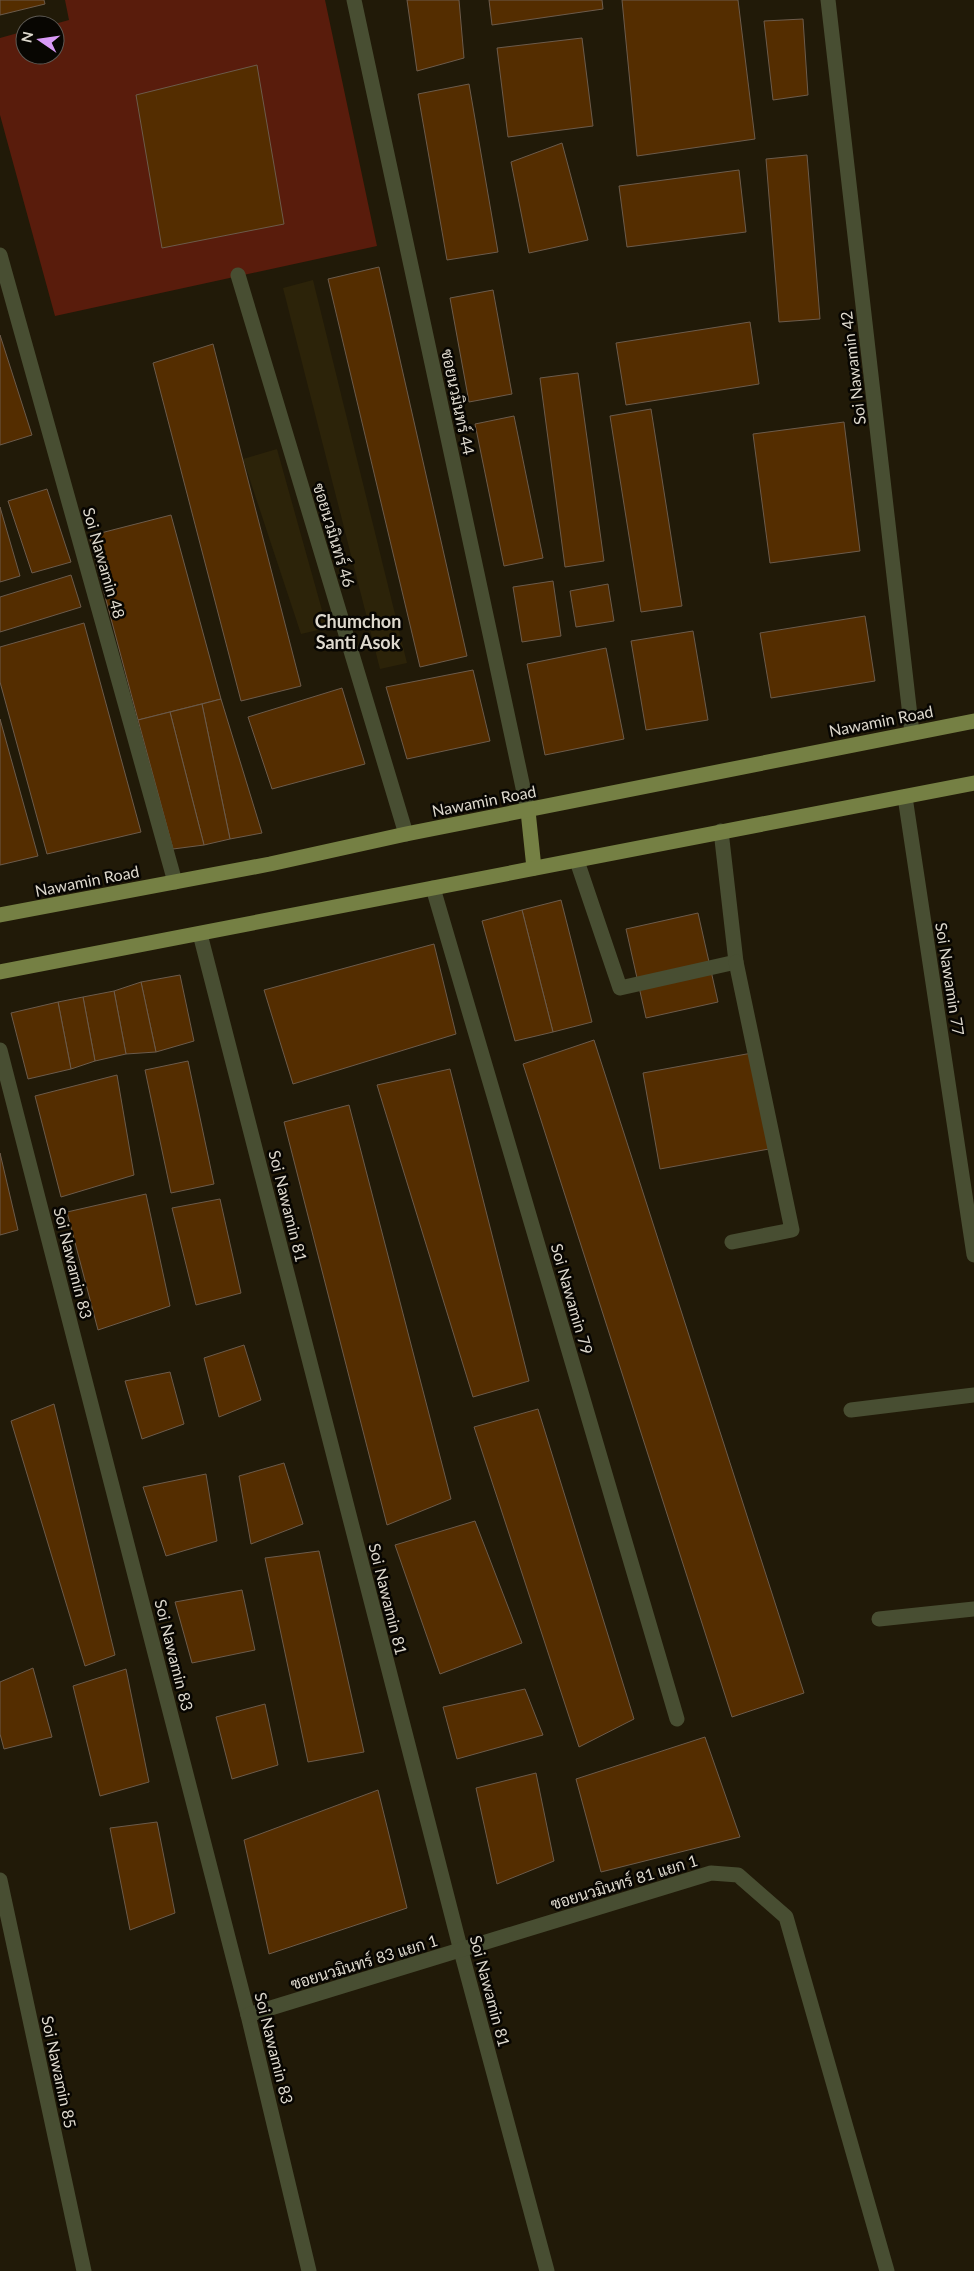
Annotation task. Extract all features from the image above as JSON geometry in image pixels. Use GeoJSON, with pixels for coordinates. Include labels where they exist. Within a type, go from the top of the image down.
{"type":"FeatureCollection","features":[{"type":"Feature","properties":{"kind":"main road","name":"Nawamin Road"},"geometry":{"type":"LineString","coordinates":[[0,916],[270,864],[406,834],[974,721]]}},
{"type":"Feature","properties":{"kind":"main road"},"geometry":{"type":"LineString","coordinates":[[0,972],[974,783]]}},
{"type":"Feature","properties":{"kind":"main road"},"geometry":{"type":"LineString","coordinates":[[528,811],[534,868]]}},
{"type":"Feature","properties":{"kind":"street","name":"ซอยนวมินทร์ 44"},"geometry":{"type":"LineString","coordinates":[[354,0],[528,811]]}},
{"type":"Feature","properties":{"kind":"street","name":"Soi Nawamin 42"},"geometry":{"type":"LineString","coordinates":[[828,0],[912,733]]}},
{"type":"Feature","properties":{"kind":"street","name":"Soi Nawamin 48"},"geometry":{"type":"LineString","coordinates":[[0,255],[175,882]]}},
{"type":"Feature","properties":{"kind":"street","name":"ซอยนวมินทร์ 46"},"geometry":{"type":"LineString","coordinates":[[238,275],[406,834]]}},
{"type":"Feature","properties":{"kind":"street","name":"Soi Nawamin 77"},"geometry":{"type":"LineString","coordinates":[[905,797],[974,1255]]}},
{"type":"Feature","properties":{"kind":"street"},"geometry":{"type":"LineString","coordinates":[[721,832],[736,962],[792,1230],[732,1242]]}},
{"type":"Feature","properties":{"kind":"street"},"geometry":{"type":"LineString","coordinates":[[577,860],[620,988],[736,962]]}},
{"type":"Feature","properties":{"kind":"street","name":"Soi Nawamin 79"},"geometry":{"type":"LineString","coordinates":[[433,888],[677,1719]]}},
{"type":"Feature","properties":{"kind":"street","name":"Soi Nawamin 81"},"geometry":{"type":"LineString","coordinates":[[200,934],[460,1950],[546,2271]]}},
{"type":"Feature","properties":{"kind":"street","name":"Soi Nawamin 83"},"geometry":{"type":"LineString","coordinates":[[0,1050],[248,2015],[309,2271]]}},
{"type":"Feature","properties":{"kind":"street"},"geometry":{"type":"LineString","coordinates":[[851,1410],[974,1394]]}},
{"type":"Feature","properties":{"kind":"street"},"geometry":{"type":"LineString","coordinates":[[879,1619],[974,1609]]}},
{"type":"Feature","properties":{"kind":"street","name":"ซอยนวมินทร์ 81 แยก 1"},"geometry":{"type":"LineString","coordinates":[[460,1950],[711,1873],[738,1875],[786,1917],[887,2271]]}},
{"type":"Feature","properties":{"kind":"street","name":"Soi Nawamin 85"},"geometry":{"type":"LineString","coordinates":[[0,1880],[84,2271]]}},
{"type":"Feature","properties":{"kind":"street","name":"ซอยนวมินทร์ 83 แยก 1"},"geometry":{"type":"LineString","coordinates":[[248,2015],[460,1950]]}},
{"type":"Feature","properties":{"kind":"shaded area"},"geometry":{"type":"Polygon","coordinates":[[[65,0],[325,0],[377,246],[55,316],[0,115],[0,38],[15,34],[15,65],[65,65],[65,21],[69,20],[65,0]]]}},
{"type":"Feature","properties":{"kind":"shaded area"},"geometry":{"type":"Polygon","coordinates":[[[313,280],[407,663],[380,669],[283,288],[313,280]]]}},
{"type":"Feature","properties":{"kind":"shaded area"},"geometry":{"type":"Polygon","coordinates":[[[277,449],[327,628],[301,634],[243,459],[277,449]]]}},
{"type":"Feature","properties":{"kind":"building"},"geometry":{"type":"Polygon","coordinates":[[[0,0],[44,0],[45,4],[0,15],[0,0]]]}},
{"type":"Feature","properties":{"kind":"building"},"geometry":{"type":"Polygon","coordinates":[[[407,0],[459,0],[464,58],[417,71],[407,0]]]}},
{"type":"Feature","properties":{"kind":"building"},"geometry":{"type":"Polygon","coordinates":[[[489,0],[602,0],[603,9],[492,25],[489,0]]]}},
{"type":"Feature","properties":{"kind":"building"},"geometry":{"type":"Polygon","coordinates":[[[622,0],[738,0],[755,139],[637,156],[622,0]]]}},
{"type":"Feature","properties":{"kind":"building"},"geometry":{"type":"Polygon","coordinates":[[[803,19],[808,95],[773,100],[764,21],[803,19]]]}},
{"type":"Feature","properties":{"kind":"building"},"geometry":{"type":"Polygon","coordinates":[[[582,38],[593,126],[508,137],[497,48],[582,38]]]}},
{"type":"Feature","properties":{"kind":"building"},"geometry":{"type":"Polygon","coordinates":[[[257,65],[284,224],[162,248],[136,95],[257,65]]]}},
{"type":"Feature","properties":{"kind":"building"},"geometry":{"type":"Polygon","coordinates":[[[469,84],[498,252],[447,260],[418,94],[469,84]]]}},
{"type":"Feature","properties":{"kind":"building"},"geometry":{"type":"Polygon","coordinates":[[[562,143],[588,240],[529,253],[511,162],[562,143]]]}},
{"type":"Feature","properties":{"kind":"building"},"geometry":{"type":"Polygon","coordinates":[[[807,155],[820,319],[779,322],[766,159],[807,155]]]}},
{"type":"Feature","properties":{"kind":"building"},"geometry":{"type":"Polygon","coordinates":[[[739,170],[746,232],[627,247],[619,186],[739,170]]]}},
{"type":"Feature","properties":{"kind":"building"},"geometry":{"type":"Polygon","coordinates":[[[379,267],[467,656],[420,667],[328,279],[379,267]]]}},
{"type":"Feature","properties":{"kind":"building"},"geometry":{"type":"Polygon","coordinates":[[[493,290],[512,394],[469,402],[450,298],[493,290]]]}},
{"type":"Feature","properties":{"kind":"building"},"geometry":{"type":"Polygon","coordinates":[[[750,322],[759,384],[626,405],[616,343],[750,322]]]}},
{"type":"Feature","properties":{"kind":"building"},"geometry":{"type":"Polygon","coordinates":[[[0,335],[32,435],[0,445],[0,335]]]}},
{"type":"Feature","properties":{"kind":"building"},"geometry":{"type":"Polygon","coordinates":[[[213,344],[301,686],[241,701],[153,363],[213,344]]]}},
{"type":"Feature","properties":{"kind":"building"},"geometry":{"type":"Polygon","coordinates":[[[578,373],[604,561],[565,567],[540,378],[578,373]]]}},
{"type":"Feature","properties":{"kind":"building"},"geometry":{"type":"Polygon","coordinates":[[[651,409],[682,606],[641,612],[610,416],[651,409]]]}},
{"type":"Feature","properties":{"kind":"building"},"geometry":{"type":"Polygon","coordinates":[[[514,416],[543,558],[504,566],[475,424],[514,416]]]}},
{"type":"Feature","properties":{"kind":"building"},"geometry":{"type":"Polygon","coordinates":[[[844,422],[860,551],[770,563],[753,434],[844,422]]]}},
{"type":"Feature","properties":{"kind":"building"},"geometry":{"type":"Polygon","coordinates":[[[47,489],[71,562],[32,573],[8,501],[47,489]]]}},
{"type":"Feature","properties":{"kind":"building"},"geometry":{"type":"Polygon","coordinates":[[[0,507],[20,576],[0,582],[0,507]]]}},
{"type":"Feature","properties":{"kind":"building"},"geometry":{"type":"Polygon","coordinates":[[[171,515],[221,699],[138,720],[89,536],[171,515]]]}},
{"type":"Feature","properties":{"kind":"building"},"geometry":{"type":"Polygon","coordinates":[[[71,575],[81,607],[0,632],[0,597],[71,575]]]}},
{"type":"Feature","properties":{"kind":"building"},"geometry":{"type":"Polygon","coordinates":[[[553,581],[561,636],[522,642],[513,587],[553,581]]]}},
{"type":"Feature","properties":{"kind":"building"},"geometry":{"type":"Polygon","coordinates":[[[608,584],[614,621],[576,627],[570,591],[608,584]]]}},
{"type":"Feature","properties":{"kind":"building"},"geometry":{"type":"Polygon","coordinates":[[[865,616],[875,681],[771,698],[760,633],[865,616]]]}},
{"type":"Feature","properties":{"kind":"building"},"geometry":{"type":"Polygon","coordinates":[[[84,623],[141,832],[47,854],[0,682],[0,647],[84,623]]]}},
{"type":"Feature","properties":{"kind":"building"},"geometry":{"type":"Polygon","coordinates":[[[693,631],[708,720],[646,730],[631,641],[693,631]]]}},
{"type":"Feature","properties":{"kind":"building"},"geometry":{"type":"Polygon","coordinates":[[[606,648],[624,739],[545,755],[527,664],[606,648]]]}},
{"type":"Feature","properties":{"kind":"building"},"geometry":{"type":"Polygon","coordinates":[[[473,670],[490,741],[407,759],[386,687],[473,670]]]}},
{"type":"Feature","properties":{"kind":"building"},"geometry":{"type":"Polygon","coordinates":[[[342,688],[365,764],[272,789],[248,717],[342,688]]]}},
{"type":"Feature","properties":{"kind":"building"},"geometry":{"type":"Polygon","coordinates":[[[221,699],[262,833],[230,839],[202,704],[221,699]]]}},
{"type":"Feature","properties":{"kind":"building"},"geometry":{"type":"Polygon","coordinates":[[[202,704],[230,839],[204,845],[170,712],[202,704]]]}},
{"type":"Feature","properties":{"kind":"building"},"geometry":{"type":"Polygon","coordinates":[[[170,712],[204,845],[173,849],[138,720],[170,712]]]}},
{"type":"Feature","properties":{"kind":"building"},"geometry":{"type":"Polygon","coordinates":[[[0,719],[38,856],[0,865],[0,719]]]}},
{"type":"Feature","properties":{"kind":"building"},"geometry":{"type":"Polygon","coordinates":[[[561,900],[592,1022],[553,1032],[522,910],[561,900]]]}},
{"type":"Feature","properties":{"kind":"building"},"geometry":{"type":"Polygon","coordinates":[[[522,910],[553,1032],[515,1041],[482,921],[522,910]]]}},
{"type":"Feature","properties":{"kind":"building"},"geometry":{"type":"Polygon","coordinates":[[[698,913],[718,1002],[646,1018],[626,929],[698,913]]]}},
{"type":"Feature","properties":{"kind":"building"},"geometry":{"type":"Polygon","coordinates":[[[434,944],[456,1034],[293,1084],[264,990],[434,944]]]}},
{"type":"Feature","properties":{"kind":"building"},"geometry":{"type":"Polygon","coordinates":[[[180,975],[194,1041],[156,1052],[141,982],[180,975]]]}},
{"type":"Feature","properties":{"kind":"building"},"geometry":{"type":"Polygon","coordinates":[[[141,982],[156,1052],[126,1054],[114,991],[141,982]]]}},
{"type":"Feature","properties":{"kind":"building"},"geometry":{"type":"Polygon","coordinates":[[[114,991],[126,1054],[95,1061],[83,997],[114,991]]]}},
{"type":"Feature","properties":{"kind":"building"},"geometry":{"type":"Polygon","coordinates":[[[83,997],[95,1061],[71,1069],[58,1002],[83,997]]]}},
{"type":"Feature","properties":{"kind":"building"},"geometry":{"type":"Polygon","coordinates":[[[58,1002],[71,1069],[28,1079],[11,1013],[58,1002]]]}},
{"type":"Feature","properties":{"kind":"building"},"geometry":{"type":"Polygon","coordinates":[[[594,1040],[804,1693],[732,1717],[523,1064],[594,1040]]]}},
{"type":"Feature","properties":{"kind":"building"},"geometry":{"type":"Polygon","coordinates":[[[752,1053],[769,1149],[660,1169],[643,1073],[752,1053]]]}},
{"type":"Feature","properties":{"kind":"building"},"geometry":{"type":"Polygon","coordinates":[[[188,1061],[214,1184],[171,1193],[145,1070],[188,1061]]]}},
{"type":"Feature","properties":{"kind":"building"},"geometry":{"type":"Polygon","coordinates":[[[450,1069],[529,1381],[473,1397],[377,1085],[450,1069]]]}},
{"type":"Feature","properties":{"kind":"building"},"geometry":{"type":"Polygon","coordinates":[[[117,1075],[134,1175],[61,1197],[35,1096],[117,1075]]]}},
{"type":"Feature","properties":{"kind":"building"},"geometry":{"type":"Polygon","coordinates":[[[349,1105],[451,1499],[387,1525],[284,1122],[349,1105]]]}},
{"type":"Feature","properties":{"kind":"building"},"geometry":{"type":"Polygon","coordinates":[[[0,1153],[18,1230],[0,1235],[0,1153]]]}},
{"type":"Feature","properties":{"kind":"building"},"geometry":{"type":"Polygon","coordinates":[[[146,1194],[170,1306],[98,1330],[67,1212],[146,1194]]]}},
{"type":"Feature","properties":{"kind":"building"},"geometry":{"type":"Polygon","coordinates":[[[220,1199],[241,1293],[196,1305],[172,1208],[220,1199]]]}},
{"type":"Feature","properties":{"kind":"building"},"geometry":{"type":"Polygon","coordinates":[[[244,1345],[261,1400],[219,1417],[204,1358],[244,1345]]]}},
{"type":"Feature","properties":{"kind":"building"},"geometry":{"type":"Polygon","coordinates":[[[170,1372],[184,1424],[142,1439],[125,1381],[170,1372]]]}},
{"type":"Feature","properties":{"kind":"building"},"geometry":{"type":"Polygon","coordinates":[[[54,1404],[115,1655],[85,1666],[11,1421],[54,1404]]]}},
{"type":"Feature","properties":{"kind":"building"},"geometry":{"type":"Polygon","coordinates":[[[538,1409],[634,1719],[579,1747],[474,1427],[538,1409]]]}},
{"type":"Feature","properties":{"kind":"building"},"geometry":{"type":"Polygon","coordinates":[[[284,1463],[303,1524],[251,1544],[239,1476],[284,1463]]]}},
{"type":"Feature","properties":{"kind":"building"},"geometry":{"type":"Polygon","coordinates":[[[206,1474],[217,1541],[166,1556],[143,1487],[206,1474]]]}},
{"type":"Feature","properties":{"kind":"building"},"geometry":{"type":"Polygon","coordinates":[[[475,1521],[522,1643],[440,1674],[395,1545],[475,1521]]]}},
{"type":"Feature","properties":{"kind":"building"},"geometry":{"type":"Polygon","coordinates":[[[319,1551],[364,1752],[308,1762],[265,1558],[319,1551]]]}},
{"type":"Feature","properties":{"kind":"building"},"geometry":{"type":"Polygon","coordinates":[[[242,1590],[255,1650],[192,1663],[175,1602],[242,1590]]]}},
{"type":"Feature","properties":{"kind":"building"},"geometry":{"type":"Polygon","coordinates":[[[33,1668],[52,1737],[4,1749],[0,1734],[0,1682],[33,1668]]]}},
{"type":"Feature","properties":{"kind":"building"},"geometry":{"type":"Polygon","coordinates":[[[126,1669],[149,1782],[100,1796],[73,1686],[126,1669]]]}},
{"type":"Feature","properties":{"kind":"building"},"geometry":{"type":"Polygon","coordinates":[[[525,1689],[543,1735],[457,1759],[443,1707],[525,1689]]]}},
{"type":"Feature","properties":{"kind":"building"},"geometry":{"type":"Polygon","coordinates":[[[265,1704],[278,1765],[232,1779],[216,1717],[265,1704]]]}},
{"type":"Feature","properties":{"kind":"building"},"geometry":{"type":"Polygon","coordinates":[[[705,1737],[740,1837],[601,1872],[576,1779],[705,1737]]]}},
{"type":"Feature","properties":{"kind":"building"},"geometry":{"type":"Polygon","coordinates":[[[536,1773],[554,1861],[497,1884],[476,1788],[536,1773]]]}},
{"type":"Feature","properties":{"kind":"building"},"geometry":{"type":"Polygon","coordinates":[[[378,1790],[407,1908],[269,1954],[244,1840],[378,1790]]]}},
{"type":"Feature","properties":{"kind":"building"},"geometry":{"type":"Polygon","coordinates":[[[157,1822],[175,1913],[130,1930],[110,1828],[157,1822]]]}},
{"type":"Feature","properties":{"kind":"district","name":"Chumchon Santi Asok"},"geometry":{"type":"Point","coordinates":[358,632]}}]}
